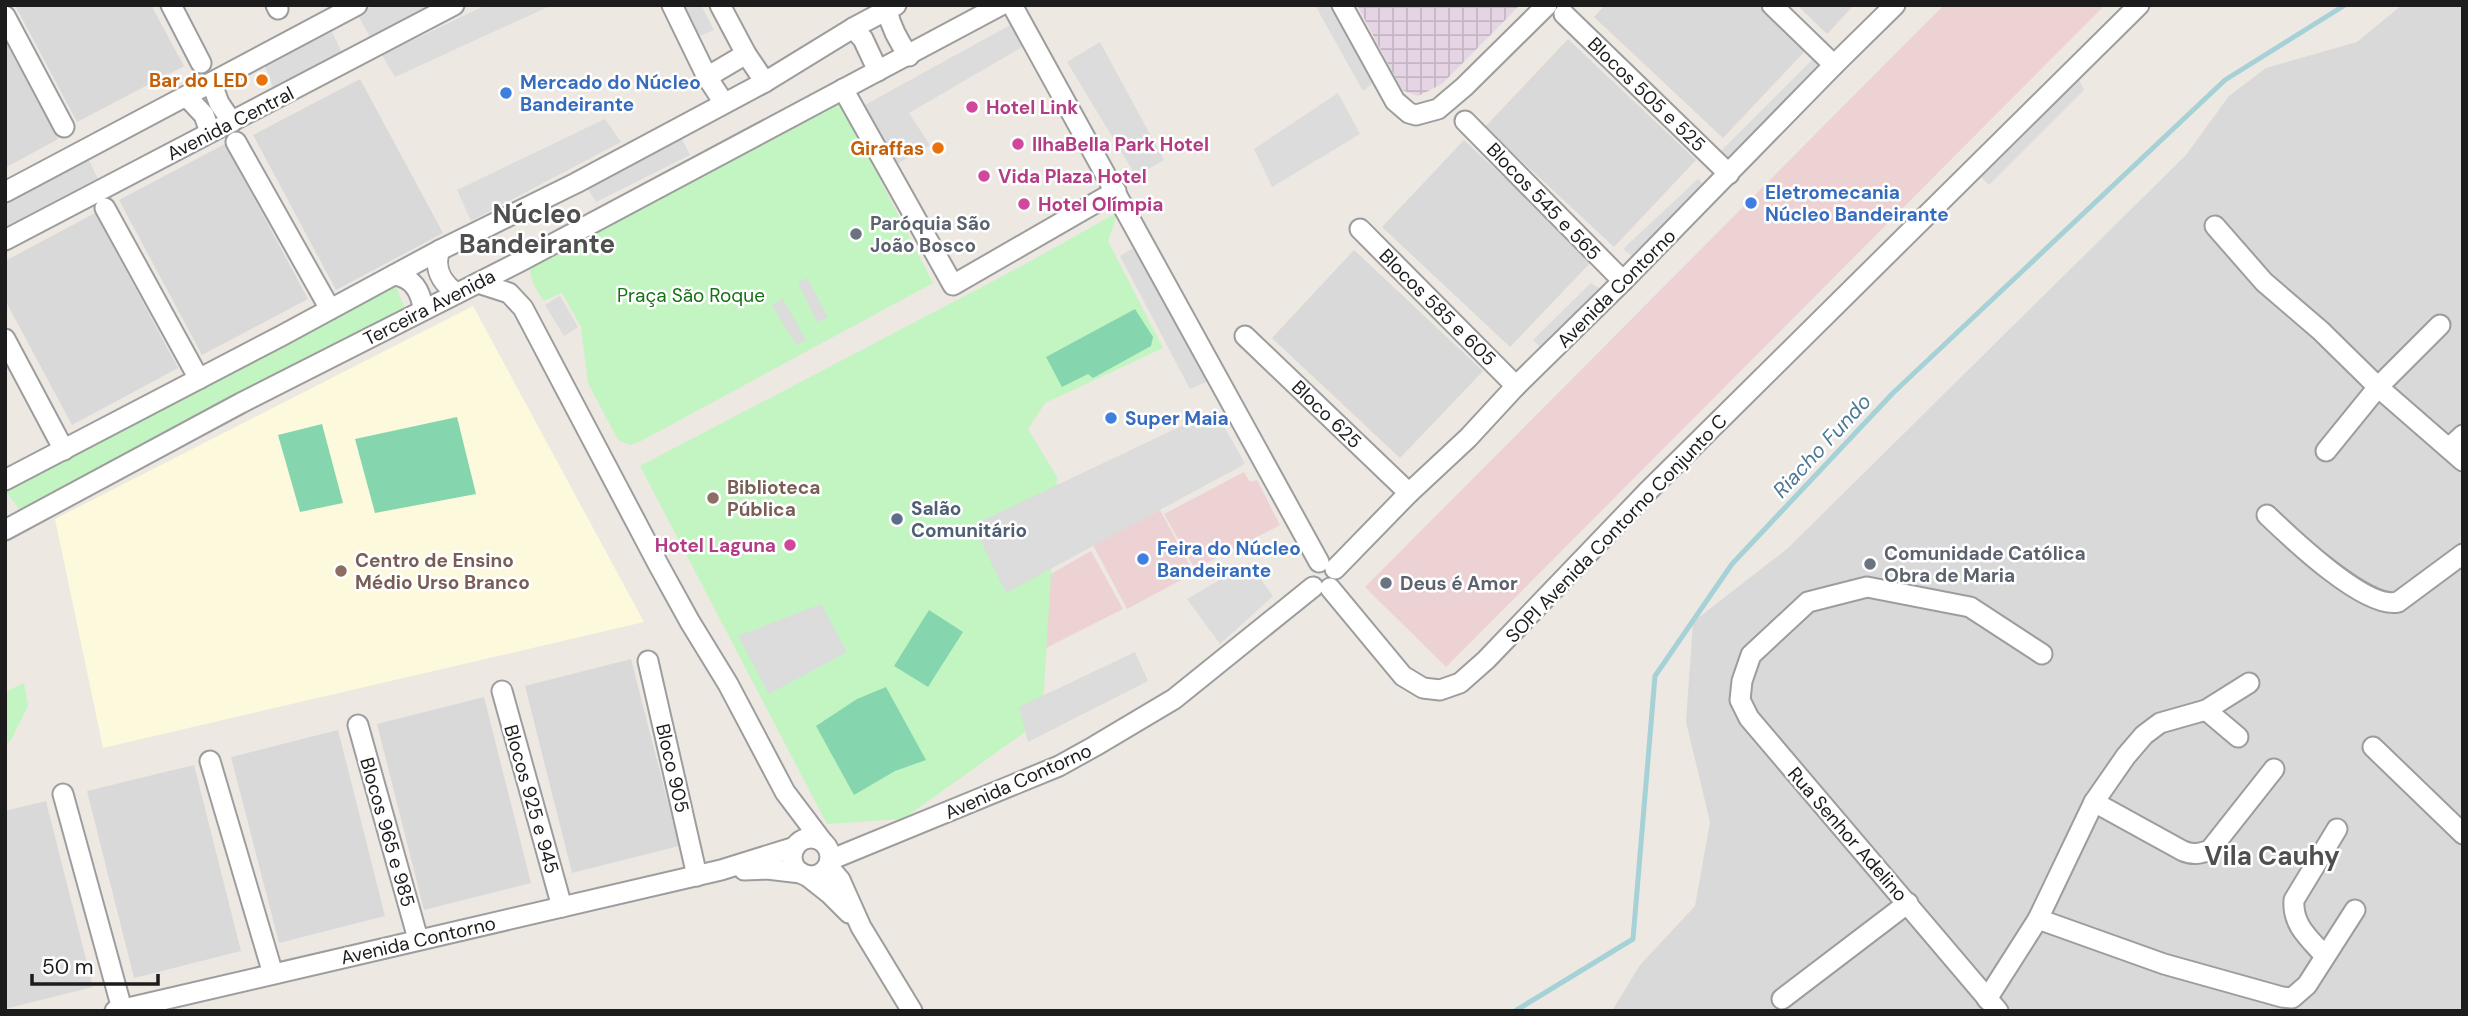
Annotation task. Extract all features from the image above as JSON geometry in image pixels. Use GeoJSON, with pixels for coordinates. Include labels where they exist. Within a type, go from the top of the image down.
{"type":"FeatureCollection","features":[{"type":"Feature","properties":{"kind":"street"},"geometry":{"type":"LineString","coordinates":[[171,5],[201,63]]}},
{"type":"Feature","properties":{"kind":"street"},"geometry":{"type":"LineString","coordinates":[[5,192],[357,5]]}},
{"type":"Feature","properties":{"kind":"street","name":"Avenida Central"},"geometry":{"type":"LineString","coordinates":[[5,240],[454,5]]}},
{"type":"Feature","properties":{"kind":"street"},"geometry":{"type":"LineString","coordinates":[[672,5],[707,77],[724,103]]}},
{"type":"Feature","properties":{"kind":"street"},"geometry":{"type":"LineString","coordinates":[[720,5],[746,54],[765,82]]}},
{"type":"Feature","properties":{"kind":"street","name":"Terceira Avenida"},"geometry":{"type":"LineString","coordinates":[[8,524],[521,261],[1001,5]]}},
{"type":"Feature","properties":{"kind":"street","name":"SOPI Avenida Contorno Conjunto C"},"geometry":{"type":"LineString","coordinates":[[1012,5],[1324,576],[1403,676],[1423,688],[1440,690],[1460,684],[1486,660],[1647,492],[2139,5]]}},
{"type":"Feature","properties":{"kind":"street"},"geometry":{"type":"LineString","coordinates":[[1342,5],[1395,101],[1409,113],[1416,115],[1424,115],[1438,109],[1556,9]]}},
{"type":"Feature","properties":{"kind":"street"},"geometry":{"type":"LineString","coordinates":[[1772,5],[1833,65]]}},
{"type":"Feature","properties":{"kind":"street","name":"Avenida Contorno"},"geometry":{"type":"LineString","coordinates":[[827,853],[885,839],[1059,766],[1174,699],[1324,576],[1468,438],[1516,386],[1895,5]]}},
{"type":"Feature","properties":{"kind":"street"},"geometry":{"type":"LineString","coordinates":[[892,8],[890,24],[909,56]]}},
{"type":"Feature","properties":{"kind":"street"},"geometry":{"type":"LineString","coordinates":[[5,480],[440,250],[576,183],[765,82],[853,28],[892,8]]}},
{"type":"Feature","properties":{"kind":"street","name":"Blocos 505 e 525"},"geometry":{"type":"LineString","coordinates":[[1556,9],[1729,174]]}},
{"type":"Feature","properties":{"kind":"street"},"geometry":{"type":"LineString","coordinates":[[5,16],[64,127]]}},
{"type":"Feature","properties":{"kind":"street"},"geometry":{"type":"LineString","coordinates":[[853,28],[863,39],[878,71]]}},
{"type":"Feature","properties":{"kind":"street"},"geometry":{"type":"LineString","coordinates":[[707,77],[746,54]]}},
{"type":"Feature","properties":{"kind":"street"},"geometry":{"type":"LineString","coordinates":[[212,84],[219,103],[232,122]]}},
{"type":"Feature","properties":{"kind":"street"},"geometry":{"type":"LineString","coordinates":[[843,89],[953,285],[1116,191]]}},
{"type":"Feature","properties":{"kind":"street"},"geometry":{"type":"LineString","coordinates":[[187,97],[204,115],[210,132]]}},
{"type":"Feature","properties":{"kind":"street","name":"Blocos 545 e 565"},"geometry":{"type":"LineString","coordinates":[[1465,121],[1623,281]]}},
{"type":"Feature","properties":{"kind":"street"},"geometry":{"type":"LineString","coordinates":[[236,142],[330,309]]}},
{"type":"Feature","properties":{"kind":"street"},"geometry":{"type":"LineString","coordinates":[[105,208],[199,379]]}},
{"type":"Feature","properties":{"kind":"street"},"geometry":{"type":"LineString","coordinates":[[2215,226],[2264,282],[2321,331],[2378,387],[2458,448]]}},
{"type":"Feature","properties":{"kind":"street","name":"Blocos 585 e 605"},"geometry":{"type":"LineString","coordinates":[[1360,229],[1516,386]]}},
{"type":"Feature","properties":{"kind":"street"},"geometry":{"type":"LineString","coordinates":[[440,250],[436,260],[437,269],[447,286],[456,293]]}},
{"type":"Feature","properties":{"kind":"street"},"geometry":{"type":"LineString","coordinates":[[521,261],[518,289],[523,308],[690,622],[728,684],[785,792],[827,853],[861,927],[912,1011]]}},
{"type":"Feature","properties":{"kind":"street"},"geometry":{"type":"LineString","coordinates":[[394,275],[404,276],[412,282],[422,298],[423,309]]}},
{"type":"Feature","properties":{"kind":"street"},"geometry":{"type":"LineString","coordinates":[[478,283],[509,293],[523,308]]}},
{"type":"Feature","properties":{"kind":"street"},"geometry":{"type":"LineString","coordinates":[[2326,452],[2378,387],[2440,325]]}},
{"type":"Feature","properties":{"kind":"street","name":"Bloco 625"},"geometry":{"type":"LineString","coordinates":[[1245,336],[1409,493]]}},
{"type":"Feature","properties":{"kind":"street"},"geometry":{"type":"LineString","coordinates":[[5,339],[64,450]]}},
{"type":"Feature","properties":{"kind":"street"},"geometry":{"type":"LineString","coordinates":[[2267,515],[2331,572],[2385,602],[2398,602],[2463,554]]}},
{"type":"Feature","properties":{"kind":"street","name":"Rua Senhor Adelino"},"geometry":{"type":"LineString","coordinates":[[1992,1005],[1749,718],[1741,700],[1742,681],[1751,655],[1808,602],[1867,587],[1970,607],[2042,654]]}},
{"type":"Feature","properties":{"kind":"street","name":"Bloco 905"},"geometry":{"type":"LineString","coordinates":[[648,661],[697,876]]}},
{"type":"Feature","properties":{"kind":"street"},"geometry":{"type":"LineString","coordinates":[[1992,1005],[2038,919],[2094,802],[2126,757],[2144,736],[2160,723],[2206,710],[2249,683]]}},
{"type":"Feature","properties":{"kind":"street","name":"Blocos 925 e 945"},"geometry":{"type":"LineString","coordinates":[[502,691],[562,906]]}},
{"type":"Feature","properties":{"kind":"street"},"geometry":{"type":"LineString","coordinates":[[2206,710],[2238,737]]}},
{"type":"Feature","properties":{"kind":"street","name":"Blocos 965 e 985"},"geometry":{"type":"LineString","coordinates":[[358,725],[418,939]]}},
{"type":"Feature","properties":{"kind":"street"},"geometry":{"type":"LineString","coordinates":[[2373,747],[2463,834]]}},
{"type":"Feature","properties":{"kind":"street"},"geometry":{"type":"LineString","coordinates":[[210,761],[273,974]]}},
{"type":"Feature","properties":{"kind":"street"},"geometry":{"type":"LineString","coordinates":[[2094,802],[2183,851],[2199,854],[2210,850],[2274,769]]}},
{"type":"Feature","properties":{"kind":"street"},"geometry":{"type":"LineString","coordinates":[[785,792],[796,845],[792,862],[830,894],[861,927]]}},
{"type":"Feature","properties":{"kind":"street"},"geometry":{"type":"LineString","coordinates":[[63,794],[118,1010]]}},
{"type":"Feature","properties":{"kind":"street"},"geometry":{"type":"LineString","coordinates":[[2325,956],[2299,928],[2293,913],[2294,900],[2337,829]]}},
{"type":"Feature","properties":{"kind":"street"},"geometry":{"type":"LineString","coordinates":[[796,845],[810,837],[827,853]]}},
{"type":"Feature","properties":{"kind":"street","name":"Avenida Contorno"},"geometry":{"type":"LineString","coordinates":[[118,1010],[722,870],[796,845]]}},
{"type":"Feature","properties":{"kind":"street"},"geometry":{"type":"LineString","coordinates":[[804,874],[821,874],[827,853]]}},
{"type":"Feature","properties":{"kind":"street","name":"Avenida Contorno"},"geometry":{"type":"LineString","coordinates":[[722,870],[767,869],[804,874]]}},
{"type":"Feature","properties":{"kind":"street"},"geometry":{"type":"LineString","coordinates":[[1782,999],[1908,903]]}},
{"type":"Feature","properties":{"kind":"street"},"geometry":{"type":"LineString","coordinates":[[2038,919],[2164,964],[2292,998],[2298,994],[2355,911]]}},
{"type":"Feature","properties":{"kind":"shaded area"},"geometry":{"type":"Polygon","coordinates":[[[15,5],[151,5],[184,66],[77,122],[15,5]]]}},
{"type":"Feature","properties":{"kind":"shaded area"},"geometry":{"type":"Polygon","coordinates":[[[375,5],[433,5],[371,39],[358,15],[375,5]]]}},
{"type":"Feature","properties":{"kind":"shaded area"},"geometry":{"type":"Polygon","coordinates":[[[486,5],[550,6],[395,77],[382,55],[486,5]]]}},
{"type":"Feature","properties":{"kind":"shaded area"},"geometry":{"type":"Polygon","coordinates":[[[678,5],[701,5],[714,30],[695,38],[678,5]]]}},
{"type":"Feature","properties":{"kind":"shaded area"},"geometry":{"type":"Polygon","coordinates":[[[1315,5],[1333,5],[1374,82],[1363,91],[1315,5]]]}},
{"type":"Feature","properties":{"kind":"shaded area"},"geometry":{"type":"Polygon","coordinates":[[[1357,5],[1520,5],[1442,84],[1418,96],[1402,90],[1357,5]]]}},
{"type":"Feature","properties":{"kind":"shaded area"},"geometry":{"type":"Polygon","coordinates":[[[1605,5],[1757,5],[1805,51],[1723,138],[1594,17],[1605,5]]]}},
{"type":"Feature","properties":{"kind":"shaded area"},"geometry":{"type":"Polygon","coordinates":[[[1797,5],[1854,5],[1827,34],[1797,5]]]}},
{"type":"Feature","properties":{"kind":"shaded area"},"geometry":{"type":"Polygon","coordinates":[[[1944,5],[2105,5],[1446,667],[1365,587],[1944,5]]]}},
{"type":"Feature","properties":{"kind":"shaded area","name":"Vila Cauhy"},"geometry":{"type":"Polygon","coordinates":[[[2402,5],[2463,5],[2463,1011],[1612,1011],[1640,965],[1695,906],[1710,822],[1686,722],[1693,622],[1788,548],[2186,155],[2229,96],[2266,68],[2357,42],[2402,5]]]}},
{"type":"Feature","properties":{"kind":"shaded area"},"geometry":{"type":"Polygon","coordinates":[[[1012,24],[1024,46],[909,113],[930,145],[895,165],[863,106],[1012,24]]]}},
{"type":"Feature","properties":{"kind":"shaded area"},"geometry":{"type":"Polygon","coordinates":[[[332,32],[342,53],[274,90],[264,64],[332,32]]]}},
{"type":"Feature","properties":{"kind":"shaded area"},"geometry":{"type":"Polygon","coordinates":[[[1568,39],[1696,160],[1614,247],[1485,127],[1568,39]]]}},
{"type":"Feature","properties":{"kind":"shaded area"},"geometry":{"type":"Polygon","coordinates":[[[5,41],[58,139],[5,168],[5,41]]]}},
{"type":"Feature","properties":{"kind":"shaded area"},"geometry":{"type":"Polygon","coordinates":[[[1100,42],[1164,160],[1136,176],[1067,62],[1100,42]]]}},
{"type":"Feature","properties":{"kind":"shaded area"},"geometry":{"type":"Polygon","coordinates":[[[1815,57],[1825,65],[1730,162],[1719,153],[1815,57]]]}},
{"type":"Feature","properties":{"kind":"shaded area"},"geometry":{"type":"Polygon","coordinates":[[[2077,75],[2084,90],[1989,185],[1978,174],[2077,75]]]}},
{"type":"Feature","properties":{"kind":"shaded area"},"geometry":{"type":"Polygon","coordinates":[[[360,79],[443,233],[336,290],[253,135],[360,79]]]}},
{"type":"Feature","properties":{"kind":"shaded area"},"geometry":{"type":"Polygon","coordinates":[[[1338,93],[1360,134],[1272,187],[1254,149],[1338,93]]]}},
{"type":"Feature","properties":{"kind":"shaded area"},"geometry":{"type":"Polygon","coordinates":[[[605,119],[621,142],[471,221],[457,190],[605,119]]]}},
{"type":"Feature","properties":{"kind":"shaded area"},"geometry":{"type":"Polygon","coordinates":[[[680,136],[690,155],[596,202],[586,186],[680,136]]]}},
{"type":"Feature","properties":{"kind":"shaded area"},"geometry":{"type":"Polygon","coordinates":[[[1464,140],[1593,260],[1510,347],[1382,227],[1464,140]]]}},
{"type":"Feature","properties":{"kind":"shaded area"},"geometry":{"type":"Polygon","coordinates":[[[225,144],[308,299],[202,355],[119,200],[225,144]]]}},
{"type":"Feature","properties":{"kind":"shaded area"},"geometry":{"type":"Polygon","coordinates":[[[87,156],[99,181],[5,232],[5,201],[87,156]]]}},
{"type":"Feature","properties":{"kind":"shaded area"},"geometry":{"type":"Polygon","coordinates":[[[1698,179],[1706,187],[1632,256],[1623,249],[1698,179]]]}},
{"type":"Feature","properties":{"kind":"shaded area"},"geometry":{"type":"Polygon","coordinates":[[[95,213],[178,368],[72,425],[5,300],[5,261],[95,213]]]}},
{"type":"Feature","properties":{"kind":"shaded area"},"geometry":{"type":"Polygon","coordinates":[[[1138,245],[1209,381],[1190,389],[1120,256],[1138,245]]]}},
{"type":"Feature","properties":{"kind":"shaded area"},"geometry":{"type":"Polygon","coordinates":[[[1354,250],[1483,371],[1400,458],[1272,338],[1354,250]]]}},
{"type":"Feature","properties":{"kind":"shaded area"},"geometry":{"type":"Polygon","coordinates":[[[807,278],[828,317],[817,322],[798,283],[807,278]]]}},
{"type":"Feature","properties":{"kind":"shaded area"},"geometry":{"type":"Polygon","coordinates":[[[1591,283],[1602,290],[1542,349],[1533,340],[1591,283]]]}},
{"type":"Feature","properties":{"kind":"shaded area"},"geometry":{"type":"Polygon","coordinates":[[[560,296],[578,327],[564,336],[545,305],[560,296]]]}},
{"type":"Feature","properties":{"kind":"shaded area"},"geometry":{"type":"Polygon","coordinates":[[[783,299],[806,340],[796,345],[772,305],[783,299]]]}},
{"type":"Feature","properties":{"kind":"shaded area","name":"Centro de Ensino Médio Urso Branco"},"geometry":{"type":"Polygon","coordinates":[[[473,306],[644,622],[103,748],[55,519],[473,306]]]}},
{"type":"Feature","properties":{"kind":"shaded area"},"geometry":{"type":"Polygon","coordinates":[[[1215,410],[1245,464],[1006,593],[973,525],[1215,410]]]}},
{"type":"Feature","properties":{"kind":"shaded area"},"geometry":{"type":"Polygon","coordinates":[[[1244,472],[1250,482],[1257,480],[1280,525],[1195,569],[1164,514],[1244,472]]]}},
{"type":"Feature","properties":{"kind":"shaded area","name":"Feira do Núcleo Bandeirante"},"geometry":{"type":"Polygon","coordinates":[[[1160,510],[1194,573],[1127,609],[1093,545],[1160,510]]]}},
{"type":"Feature","properties":{"kind":"shaded area"},"geometry":{"type":"Polygon","coordinates":[[[1091,551],[1123,609],[1046,648],[1016,594],[1091,551]]]}},
{"type":"Feature","properties":{"kind":"shaded area"},"geometry":{"type":"Polygon","coordinates":[[[1249,563],[1273,596],[1220,644],[1187,599],[1249,563]]]}},
{"type":"Feature","properties":{"kind":"shaded area"},"geometry":{"type":"Polygon","coordinates":[[[821,604],[847,652],[769,694],[738,636],[821,604]]]}},
{"type":"Feature","properties":{"kind":"shaded area"},"geometry":{"type":"Polygon","coordinates":[[[1135,652],[1148,681],[1028,742],[1019,707],[1135,652]]]}},
{"type":"Feature","properties":{"kind":"shaded area"},"geometry":{"type":"Polygon","coordinates":[[[631,659],[679,846],[572,873],[525,686],[631,659]]]}},
{"type":"Feature","properties":{"kind":"shaded area"},"geometry":{"type":"Polygon","coordinates":[[[484,697],[531,883],[424,910],[377,724],[484,697]]]}},
{"type":"Feature","properties":{"kind":"shaded area"},"geometry":{"type":"Polygon","coordinates":[[[338,730],[385,916],[279,943],[231,757],[338,730]]]}},
{"type":"Feature","properties":{"kind":"shaded area"},"geometry":{"type":"Polygon","coordinates":[[[194,765],[241,951],[134,978],[87,791],[194,765]]]}},
{"type":"Feature","properties":{"kind":"shaded area"},"geometry":{"type":"Polygon","coordinates":[[[46,801],[93,987],[5,1009],[5,811],[46,801]]]}},
{"type":"Feature","properties":{"kind":"green space","name":"Praça São Roque"},"geometry":{"type":"Polygon","coordinates":[[[841,103],[933,283],[641,441],[630,445],[618,440],[588,383],[581,327],[562,293],[544,301],[531,278],[534,261],[539,256],[841,103]]]}},
{"type":"Feature","properties":{"kind":"green space"},"geometry":{"type":"Polygon","coordinates":[[[1118,212],[1108,241],[1163,348],[1045,403],[1028,429],[1057,477],[1042,720],[903,819],[827,824],[640,466],[1022,266],[1118,212]]]}},
{"type":"Feature","properties":{"kind":"green space"},"geometry":{"type":"Polygon","coordinates":[[[394,281],[404,307],[23,514],[5,490],[394,281]]]}},
{"type":"Feature","properties":{"kind":"green space"},"geometry":{"type":"Polygon","coordinates":[[[1135,309],[1153,337],[1151,346],[1093,378],[1088,374],[1062,387],[1046,357],[1135,309]]]}},
{"type":"Feature","properties":{"kind":"green space"},"geometry":{"type":"Polygon","coordinates":[[[457,417],[476,494],[375,513],[355,439],[457,417]]]}},
{"type":"Feature","properties":{"kind":"green space"},"geometry":{"type":"Polygon","coordinates":[[[322,424],[343,503],[300,512],[278,435],[322,424]]]}},
{"type":"Feature","properties":{"kind":"green space"},"geometry":{"type":"Polygon","coordinates":[[[929,610],[963,632],[928,687],[894,666],[929,610]]]}},
{"type":"Feature","properties":{"kind":"green space"},"geometry":{"type":"Polygon","coordinates":[[[24,683],[28,706],[10,742],[5,744],[5,692],[24,683]]]}},
{"type":"Feature","properties":{"kind":"green space"},"geometry":{"type":"Polygon","coordinates":[[[886,687],[926,760],[895,771],[854,795],[816,726],[857,699],[886,687]]]}},
{"type":"Feature","properties":{"kind":"waterway","name":"Riacho Fundo"},"geometry":{"type":"LineString","coordinates":[[1515,1011],[1633,939],[1655,676],[1732,564],[1893,393],[2225,80],[2345,5]]}},
{"type":"Feature","properties":{"kind":"place","name":"Bar do LED"},"geometry":{"type":"Point","coordinates":[262,80]}},
{"type":"Feature","properties":{"kind":"place","name":"Mercado do Núcleo Bandeirante"},"geometry":{"type":"Point","coordinates":[506,93]}},
{"type":"Feature","properties":{"kind":"place","name":"Hotel Link"},"geometry":{"type":"Point","coordinates":[972,107]}},
{"type":"Feature","properties":{"kind":"place","name":"IlhaBella Park Hotel"},"geometry":{"type":"Point","coordinates":[1018,144]}},
{"type":"Feature","properties":{"kind":"place","name":"Giraffas"},"geometry":{"type":"Point","coordinates":[938,148]}},
{"type":"Feature","properties":{"kind":"place","name":"Vida Plaza Hotel"},"geometry":{"type":"Point","coordinates":[984,176]}},
{"type":"Feature","properties":{"kind":"place","name":"Eletromecania Núcleo Bandeirante"},"geometry":{"type":"Point","coordinates":[1751,203]}},
{"type":"Feature","properties":{"kind":"place","name":"Hotel Olímpia"},"geometry":{"type":"Point","coordinates":[1024,204]}},
{"type":"Feature","properties":{"kind":"place","name":"Paróquia São João Bosco"},"geometry":{"type":"Point","coordinates":[856,234]}},
{"type":"Feature","properties":{"kind":"place","name":"Super Maia"},"geometry":{"type":"Point","coordinates":[1111,418]}},
{"type":"Feature","properties":{"kind":"place","name":"Biblioteca Pública"},"geometry":{"type":"Point","coordinates":[713,498]}},
{"type":"Feature","properties":{"kind":"place","name":"Salão Comunitário"},"geometry":{"type":"Point","coordinates":[897,519]}},
{"type":"Feature","properties":{"kind":"place","name":"Hotel Laguna"},"geometry":{"type":"Point","coordinates":[790,545]}},
{"type":"Feature","properties":{"kind":"place","name":"Feira do Núcleo Bandeirante"},"geometry":{"type":"Point","coordinates":[1143,559]}},
{"type":"Feature","properties":{"kind":"place","name":"Comunidade Católica Obra de Maria"},"geometry":{"type":"Point","coordinates":[1870,564]}},
{"type":"Feature","properties":{"kind":"place","name":"Centro de Ensino Médio Urso Branco"},"geometry":{"type":"Point","coordinates":[341,571]}},
{"type":"Feature","properties":{"kind":"place","name":"Deus é Amor"},"geometry":{"type":"Point","coordinates":[1386,583]}},
{"type":"Feature","properties":{"kind":"district","name":"Núcleo Bandeirante"},"geometry":{"type":"Point","coordinates":[537,229]}},
{"type":"Feature","properties":{"kind":"district","name":"Vila Cauhy"},"geometry":{"type":"Point","coordinates":[2272,856]}}]}
